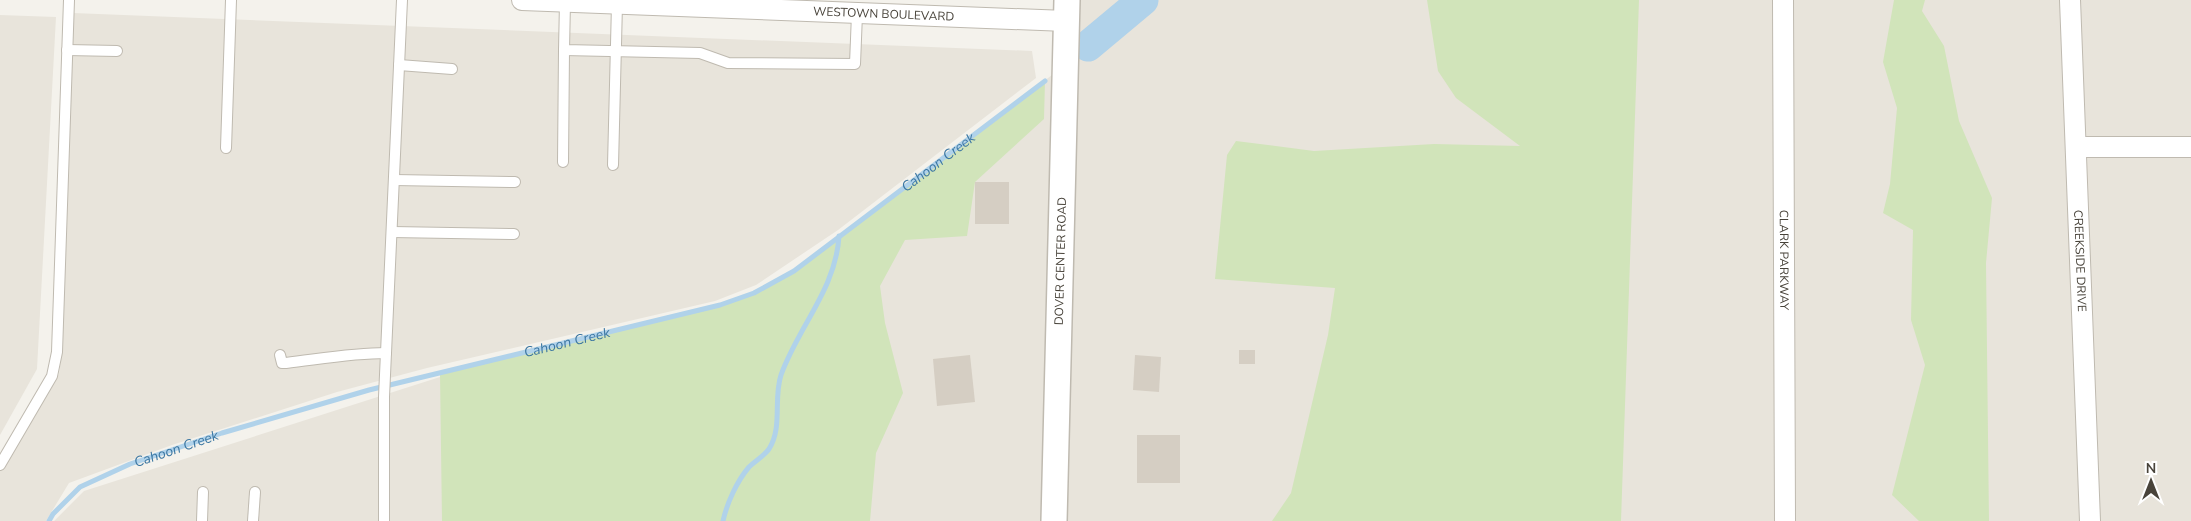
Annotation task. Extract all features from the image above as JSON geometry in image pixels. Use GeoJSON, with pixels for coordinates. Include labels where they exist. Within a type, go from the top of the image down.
{"type":"FeatureCollection","features":[{"type":"Feature","properties":{"kind":"street","name":"WESTOWN BOULEVARD"},"geometry":{"type":"LineString","coordinates":[[522,0],[857,14],[1066,11]]}},
{"type":"Feature","properties":{"kind":"street","name":"CLARK PARKWAY"},"geometry":{"type":"LineString","coordinates":[[1783,0],[1785,521]]}},
{"type":"Feature","properties":{"kind":"street","name":"CREEKSIDE DRIVE"},"geometry":{"type":"LineString","coordinates":[[2070,0],[2090,521]]}},
{"type":"Feature","properties":{"kind":"street","name":"DOVER CENTER ROAD"},"geometry":{"type":"LineString","coordinates":[[1054,521],[1066,11]]}},
{"type":"Feature","properties":{"kind":"street"},"geometry":{"type":"LineString","coordinates":[[2076,147],[2191,147]]}},
{"type":"Feature","properties":{"kind":"lane"},"geometry":{"type":"LineString","coordinates":[[0,465],[52,376],[57,352],[68,0]]}},
{"type":"Feature","properties":{"kind":"lane"},"geometry":{"type":"LineString","coordinates":[[226,148],[231,0]]}},
{"type":"Feature","properties":{"kind":"lane"},"geometry":{"type":"LineString","coordinates":[[384,521],[385,367],[402,0]]}},
{"type":"Feature","properties":{"kind":"lane"},"geometry":{"type":"LineString","coordinates":[[562,162],[565,2]]}},
{"type":"Feature","properties":{"kind":"lane"},"geometry":{"type":"LineString","coordinates":[[614,164],[617,4]]}},
{"type":"Feature","properties":{"kind":"lane"},"geometry":{"type":"LineString","coordinates":[[564,50],[700,53],[728,63],[854,64],[857,14]]}},
{"type":"Feature","properties":{"kind":"lane"},"geometry":{"type":"LineString","coordinates":[[67,50],[117,51]]}},
{"type":"Feature","properties":{"kind":"lane"},"geometry":{"type":"LineString","coordinates":[[399,65],[452,69]]}},
{"type":"Feature","properties":{"kind":"lane"},"geometry":{"type":"LineString","coordinates":[[394,180],[515,182]]}},
{"type":"Feature","properties":{"kind":"lane"},"geometry":{"type":"LineString","coordinates":[[392,232],[514,234]]}},
{"type":"Feature","properties":{"kind":"lane"},"geometry":{"type":"LineString","coordinates":[[280,355],[282,363],[286,363],[354,353],[386,352]]}},
{"type":"Feature","properties":{"kind":"lane"},"geometry":{"type":"LineString","coordinates":[[202,521],[203,492]]}},
{"type":"Feature","properties":{"kind":"lane"},"geometry":{"type":"LineString","coordinates":[[253,521],[255,492]]}},
{"type":"Feature","properties":{"kind":"shaded area"},"geometry":{"type":"Polygon","coordinates":[[[1079,0],[2191,0],[2191,521],[1063,521],[1069,249],[1079,0]]]}},
{"type":"Feature","properties":{"kind":"shaded area"},"geometry":{"type":"Polygon","coordinates":[[[73,13],[1032,51],[1036,78],[838,230],[756,285],[715,301],[427,368],[337,392],[172,445],[69,483],[46,521],[0,521],[0,471],[59,374],[62,352],[73,13]]]}},
{"type":"Feature","properties":{"kind":"shaded area"},"geometry":{"type":"Polygon","coordinates":[[[0,15],[56,17],[37,369],[0,435],[0,15]]]}},
{"type":"Feature","properties":{"kind":"shaded area"},"geometry":{"type":"Polygon","coordinates":[[[1052,75],[1043,521],[54,521],[84,491],[440,377],[440,373],[720,305],[754,293],[794,271],[1052,75]]]}},
{"type":"Feature","properties":{"kind":"green space"},"geometry":{"type":"Polygon","coordinates":[[[1427,0],[1639,0],[1621,521],[1272,521],[1291,493],[1328,335],[1335,288],[1215,279],[1227,155],[1236,141],[1314,151],[1434,144],[1520,146],[1456,98],[1438,71],[1427,0]]]}},
{"type":"Feature","properties":{"kind":"green space"},"geometry":{"type":"Polygon","coordinates":[[[1894,0],[1925,0],[1922,11],[1944,46],[1959,121],[1992,198],[1986,263],[1989,521],[1919,521],[1892,495],[1925,365],[1911,320],[1913,230],[1883,213],[1890,184],[1897,108],[1883,62],[1894,0]]]}},
{"type":"Feature","properties":{"kind":"green space"},"geometry":{"type":"Polygon","coordinates":[[[1045,81],[1044,119],[975,182],[967,236],[905,240],[880,286],[885,323],[903,393],[876,453],[870,521],[442,521],[440,373],[720,305],[754,293],[794,271],[1045,81]]]}},
{"type":"Feature","properties":{"kind":"building"},"geometry":{"type":"Polygon","coordinates":[[[975,182],[1009,182],[1009,224],[975,224],[975,182]]]}},
{"type":"Feature","properties":{"kind":"building"},"geometry":{"type":"Polygon","coordinates":[[[1239,350],[1255,350],[1255,364],[1239,364],[1239,350]]]}},
{"type":"Feature","properties":{"kind":"building"},"geometry":{"type":"Polygon","coordinates":[[[970,355],[975,402],[937,406],[933,359],[970,355]]]}},
{"type":"Feature","properties":{"kind":"building"},"geometry":{"type":"Polygon","coordinates":[[[1135,355],[1161,357],[1159,392],[1133,390],[1135,355]]]}},
{"type":"Feature","properties":{"kind":"building"},"geometry":{"type":"Polygon","coordinates":[[[1137,435],[1180,435],[1180,483],[1137,483],[1137,435]]]}},
{"type":"Feature","properties":{"kind":"waterway","name":"Cahoon Creek"},"geometry":{"type":"LineString","coordinates":[[1088,46],[1143,0]]}},
{"type":"Feature","properties":{"kind":"waterway","name":"Cahoon Creek"},"geometry":{"type":"LineString","coordinates":[[49,521],[53,514],[80,487],[130,464],[222,433],[369,390],[720,305],[754,293],[794,271],[1045,81]]}},
{"type":"Feature","properties":{"kind":"waterway"},"geometry":{"type":"LineString","coordinates":[[723,521],[740,479],[749,467],[767,452],[773,440],[776,432],[781,375],[788,357],[824,291],[836,255],[839,236]]}}]}
